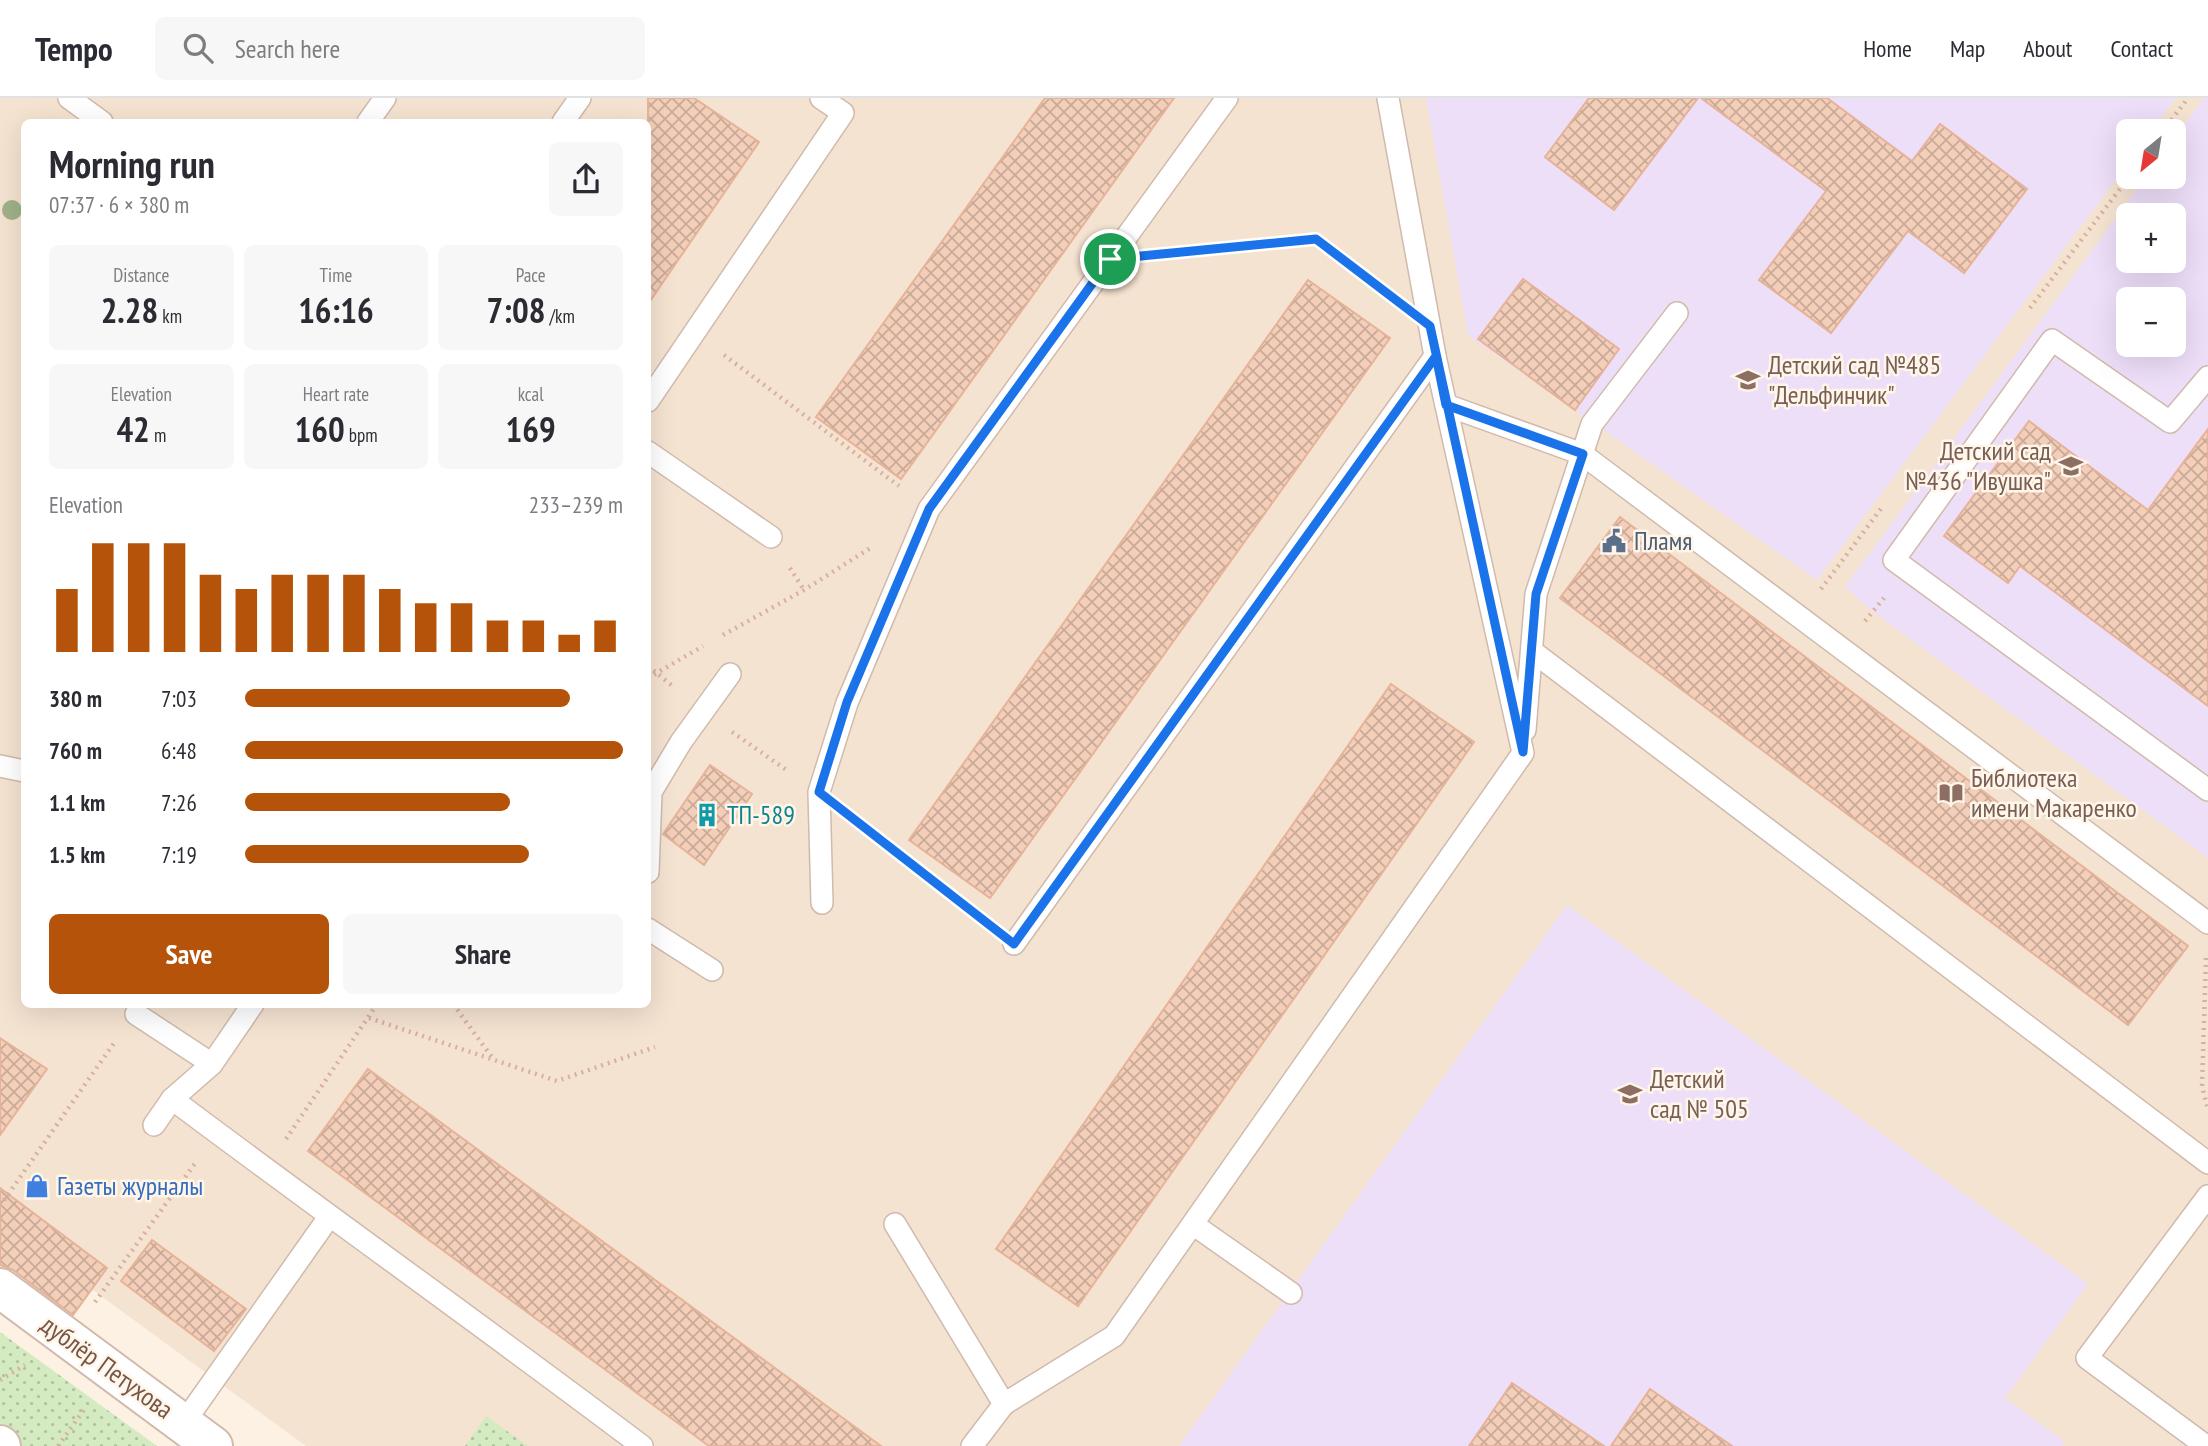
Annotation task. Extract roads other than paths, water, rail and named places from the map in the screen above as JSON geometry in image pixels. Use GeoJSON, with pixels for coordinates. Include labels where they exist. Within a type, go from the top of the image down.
{"type":"FeatureCollection","features":[{"type":"Feature","properties":{"kind":"street","name":"дублёр Петухова"},"geometry":{"type":"LineString","coordinates":[[0,1289],[198,1435]]}},
{"type":"Feature","properties":{"kind":"lane"},"geometry":{"type":"LineString","coordinates":[[69,98],[98,119]]}},
{"type":"Feature","properties":{"kind":"lane"},"geometry":{"type":"LineString","coordinates":[[370,119],[385,98]]}},
{"type":"Feature","properties":{"kind":"lane"},"geometry":{"type":"LineString","coordinates":[[565,119],[580,98]]}},
{"type":"Feature","properties":{"kind":"lane"},"geometry":{"type":"LineString","coordinates":[[822,903],[819,792],[847,702],[929,509],[1227,98]]}},
{"type":"Feature","properties":{"kind":"lane"},"geometry":{"type":"LineString","coordinates":[[1388,98],[1446,405],[1523,752]]}},
{"type":"Feature","properties":{"kind":"lane"},"geometry":{"type":"LineString","coordinates":[[651,397],[843,113],[828,100]]}},
{"type":"Feature","properties":{"kind":"lane"},"geometry":{"type":"LineString","coordinates":[[972,1446],[1004,1404],[1114,1336],[1523,752],[1536,594],[1592,424],[1677,313]]}},
{"type":"Feature","properties":{"kind":"lane"},"geometry":{"type":"LineString","coordinates":[[2208,377],[2170,422],[2052,340],[1894,561],[2208,790]]}},
{"type":"Feature","properties":{"kind":"lane"},"geometry":{"type":"LineString","coordinates":[[1014,944],[1436,356]]}},
{"type":"Feature","properties":{"kind":"lane"},"geometry":{"type":"LineString","coordinates":[[1446,405],[1583,454],[2208,923]]}},
{"type":"Feature","properties":{"kind":"lane"},"geometry":{"type":"LineString","coordinates":[[651,454],[771,537]]}},
{"type":"Feature","properties":{"kind":"lane"},"geometry":{"type":"LineString","coordinates":[[1532,651],[2208,1163]]}},
{"type":"Feature","properties":{"kind":"lane"},"geometry":{"type":"LineString","coordinates":[[651,792],[681,742],[730,674]]}},
{"type":"Feature","properties":{"kind":"lane"},"geometry":{"type":"LineString","coordinates":[[0,766],[21,770]]}},
{"type":"Feature","properties":{"kind":"lane"},"geometry":{"type":"LineString","coordinates":[[651,931],[712,970]]}},
{"type":"Feature","properties":{"kind":"lane"},"geometry":{"type":"LineString","coordinates":[[155,1125],[172,1099],[212,1064],[250,1008]]}},
{"type":"Feature","properties":{"kind":"lane"},"geometry":{"type":"LineString","coordinates":[[136,1014],[212,1064]]}},
{"type":"Feature","properties":{"kind":"lane"},"geometry":{"type":"LineString","coordinates":[[172,1099],[329,1217],[501,1339],[642,1446]]}},
{"type":"Feature","properties":{"kind":"lane"},"geometry":{"type":"LineString","coordinates":[[2203,1445],[2087,1358],[2208,1196]]}},
{"type":"Feature","properties":{"kind":"lane"},"geometry":{"type":"LineString","coordinates":[[198,1435],[329,1217]]}},
{"type":"Feature","properties":{"kind":"lane"},"geometry":{"type":"LineString","coordinates":[[895,1224],[1004,1404]]}},
{"type":"Feature","properties":{"kind":"lane"},"geometry":{"type":"LineString","coordinates":[[1194,1225],[1291,1293]]}},
{"type":"Feature","properties":{"kind":"place","name":"Детский сад №485 \"Дельфинчик\""},"geometry":{"type":"Point","coordinates":[1748,380]}},
{"type":"Feature","properties":{"kind":"place","name":"Детский сад №436 \"Ивушка\""},"geometry":{"type":"Point","coordinates":[2071,466]}},
{"type":"Feature","properties":{"kind":"place","name":"Пламя"},"geometry":{"type":"Point","coordinates":[1614,541]}},
{"type":"Feature","properties":{"kind":"place","name":"Библиотека имени Макаренко"},"geometry":{"type":"Point","coordinates":[1951,793]}},
{"type":"Feature","properties":{"kind":"place","name":"ТП-589"},"geometry":{"type":"Point","coordinates":[707,815]}},
{"type":"Feature","properties":{"kind":"place","name":"Детский сад № 505"},"geometry":{"type":"Point","coordinates":[1630,1094]}},
{"type":"Feature","properties":{"kind":"place","name":"Газеты журналы"},"geometry":{"type":"Point","coordinates":[37,1186]}}]}
